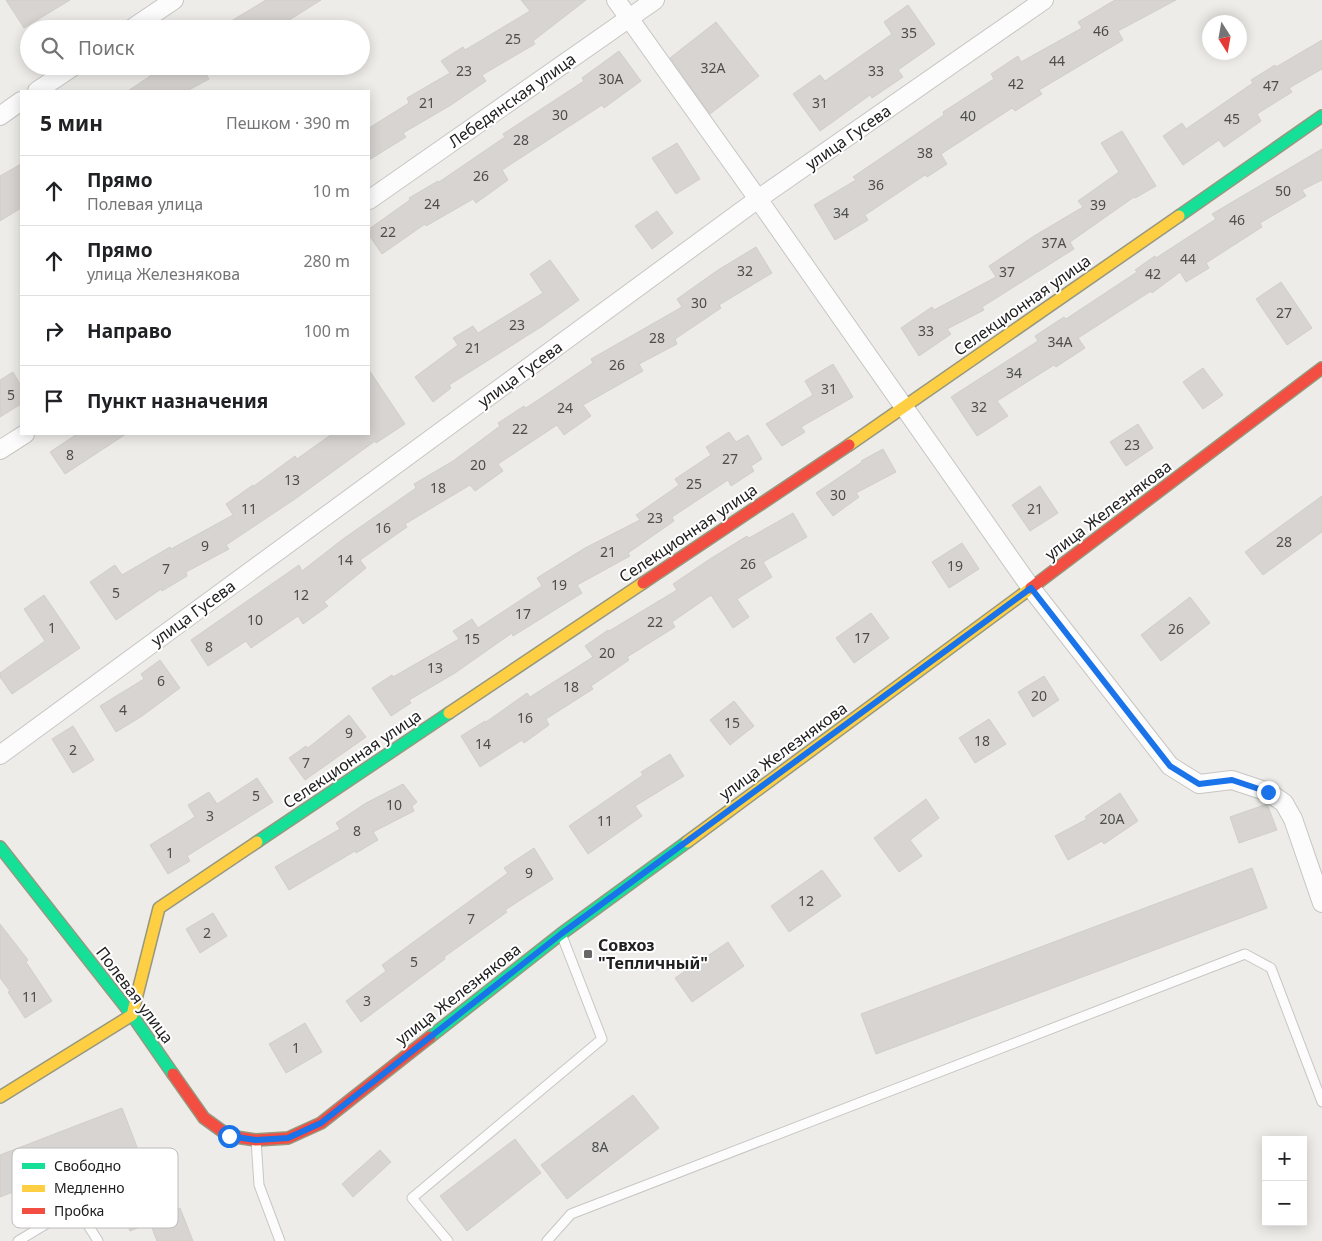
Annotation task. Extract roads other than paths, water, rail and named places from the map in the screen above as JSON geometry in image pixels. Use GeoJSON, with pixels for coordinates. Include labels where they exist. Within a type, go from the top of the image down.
{"type":"FeatureCollection","features":[{"type":"Feature","properties":{"kind":"street"},"geometry":{"type":"LineString","coordinates":[[144,20],[174,0]]}},
{"type":"Feature","properties":{"kind":"street"},"geometry":{"type":"LineString","coordinates":[[616,0],[1031,588],[1170,766],[1199,784],[1232,780],[1268,792],[1284,803],[1293,819],[1322,903]]}},
{"type":"Feature","properties":{"kind":"street","name":"Лебедянская улица"},"geometry":{"type":"LineString","coordinates":[[370,199],[655,0]]}},
{"type":"Feature","properties":{"kind":"street","name":"улица Гусева"},"geometry":{"type":"LineString","coordinates":[[0,755],[758,199],[1044,0]]}},
{"type":"Feature","properties":{"kind":"street"},"geometry":{"type":"LineString","coordinates":[[38,90],[61,75]]}},
{"type":"Feature","properties":{"kind":"street"},"geometry":{"type":"LineString","coordinates":[[0,116],[20,103]]}},
{"type":"Feature","properties":{"kind":"street","name":"Селекционная улица"},"geometry":{"type":"LineString","coordinates":[[132,1015],[158,908],[905,407],[1322,116]]}},
{"type":"Feature","properties":{"kind":"street","name":"улица Железнякова"},"geometry":{"type":"LineString","coordinates":[[256,1140],[288,1138],[321,1123],[561,934],[1031,588],[1322,368]]}},
{"type":"Feature","properties":{"kind":"street"},"geometry":{"type":"LineString","coordinates":[[0,450],[23,435]]}},
{"type":"Feature","properties":{"kind":"street","name":"Полевая улица"},"geometry":{"type":"LineString","coordinates":[[0,847],[132,1015],[204,1118],[229,1136],[256,1140]]}},
{"type":"Feature","properties":{"kind":"street"},"geometry":{"type":"LineString","coordinates":[[0,1098],[132,1015]]}},
{"type":"Feature","properties":{"kind":"lane"},"geometry":{"type":"LineString","coordinates":[[448,1241],[412,1198],[602,1039],[561,934]]}},
{"type":"Feature","properties":{"kind":"lane"},"geometry":{"type":"LineString","coordinates":[[546,1241],[571,1214],[1245,954],[1271,968],[1322,1102]]}},
{"type":"Feature","properties":{"kind":"lane"},"geometry":{"type":"LineString","coordinates":[[256,1140],[259,1185],[280,1241]]}},
{"type":"Feature","properties":{"kind":"lane"},"geometry":{"type":"LineString","coordinates":[[18,1241],[40,1228]]}},
{"type":"Feature","properties":{"kind":"lane"},"geometry":{"type":"LineString","coordinates":[[90,1228],[98,1241]]}},
{"type":"Feature","properties":{"kind":"place","name":"Совхоз \"Тепличный\""},"geometry":{"type":"Point","coordinates":[588,954]}}]}
